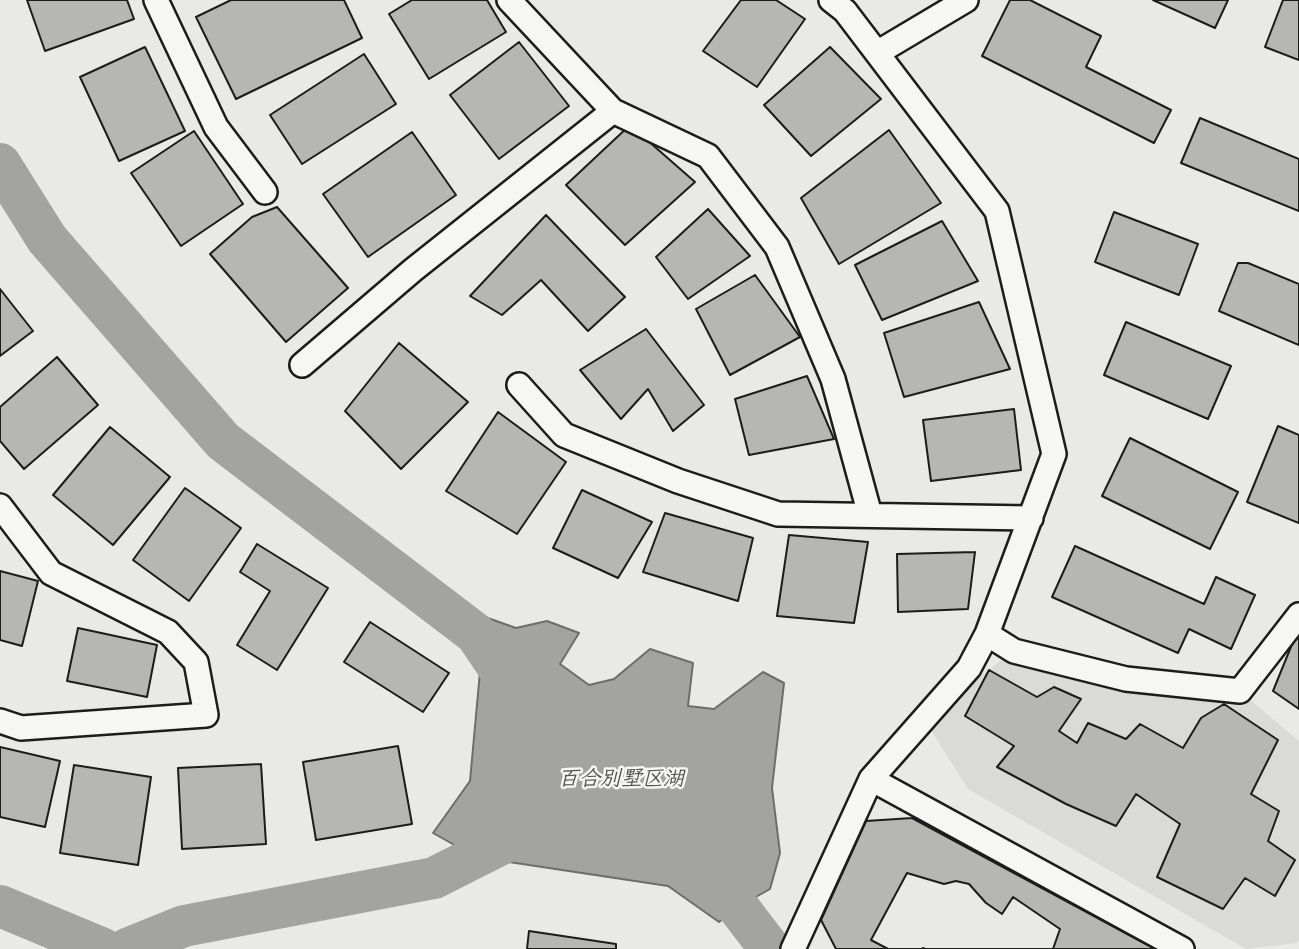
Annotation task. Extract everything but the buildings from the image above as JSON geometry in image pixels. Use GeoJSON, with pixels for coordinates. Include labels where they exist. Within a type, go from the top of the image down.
{"type":"FeatureCollection","features":[{"type":"Feature","properties":{"kind":"street"},"geometry":{"type":"LineString","coordinates":[[156,0],[216,127],[265,192]]}},
{"type":"Feature","properties":{"kind":"street"},"geometry":{"type":"LineString","coordinates":[[509,0],[613,111],[708,156],[776,247],[833,379],[870,515]]}},
{"type":"Feature","properties":{"kind":"street"},"geometry":{"type":"LineString","coordinates":[[797,941],[871,779],[969,668],[987,634],[1054,454],[996,211],[845,11],[831,0]]}},
{"type":"Feature","properties":{"kind":"street"},"geometry":{"type":"LineString","coordinates":[[877,53],[966,0]]}},
{"type":"Feature","properties":{"kind":"street"},"geometry":{"type":"LineString","coordinates":[[302,365],[413,270],[613,111]]}},
{"type":"Feature","properties":{"kind":"street"},"geometry":{"type":"LineString","coordinates":[[519,386],[564,435],[678,481],[778,514],[1031,518]]}},
{"type":"Feature","properties":{"kind":"street"},"geometry":{"type":"LineString","coordinates":[[0,506],[51,573],[168,632],[196,662],[206,715],[21,728],[0,721]]}},
{"type":"Feature","properties":{"kind":"street"},"geometry":{"type":"LineString","coordinates":[[987,634],[1014,651],[1126,679],[1240,691],[1299,615]]}},
{"type":"Feature","properties":{"kind":"street"},"geometry":{"type":"LineString","coordinates":[[871,779],[1182,949]]}},
{"type":"Feature","properties":{"kind":"shaded area"},"geometry":{"type":"Polygon","coordinates":[[[1014,651],[1240,691],[1299,741],[1297,943],[1246,949],[968,789],[924,719],[1014,651]]]}},
{"type":"Feature","properties":{"kind":"water","name":"百合别墅区湖"},"geometry":{"type":"Polygon","coordinates":[[[485,617],[516,628],[547,621],[579,633],[560,664],[589,685],[614,679],[650,649],[693,663],[688,706],[714,709],[763,672],[784,683],[772,788],[780,853],[770,889],[738,907],[719,922],[668,886],[476,857],[433,833],[470,781],[485,617]]]}},
{"type":"Feature","properties":{"kind":"waterway"},"geometry":{"type":"LineString","coordinates":[[0,164],[47,239],[223,441],[476,634],[515,692]]}},
{"type":"Feature","properties":{"kind":"waterway"},"geometry":{"type":"LineString","coordinates":[[127,949],[184,926],[434,878],[529,830]]}},
{"type":"Feature","properties":{"kind":"waterway"},"geometry":{"type":"LineString","coordinates":[[694,869],[738,907],[770,949]]}},
{"type":"Feature","properties":{"kind":"waterway"},"geometry":{"type":"LineString","coordinates":[[0,906],[103,949]]}}]}
